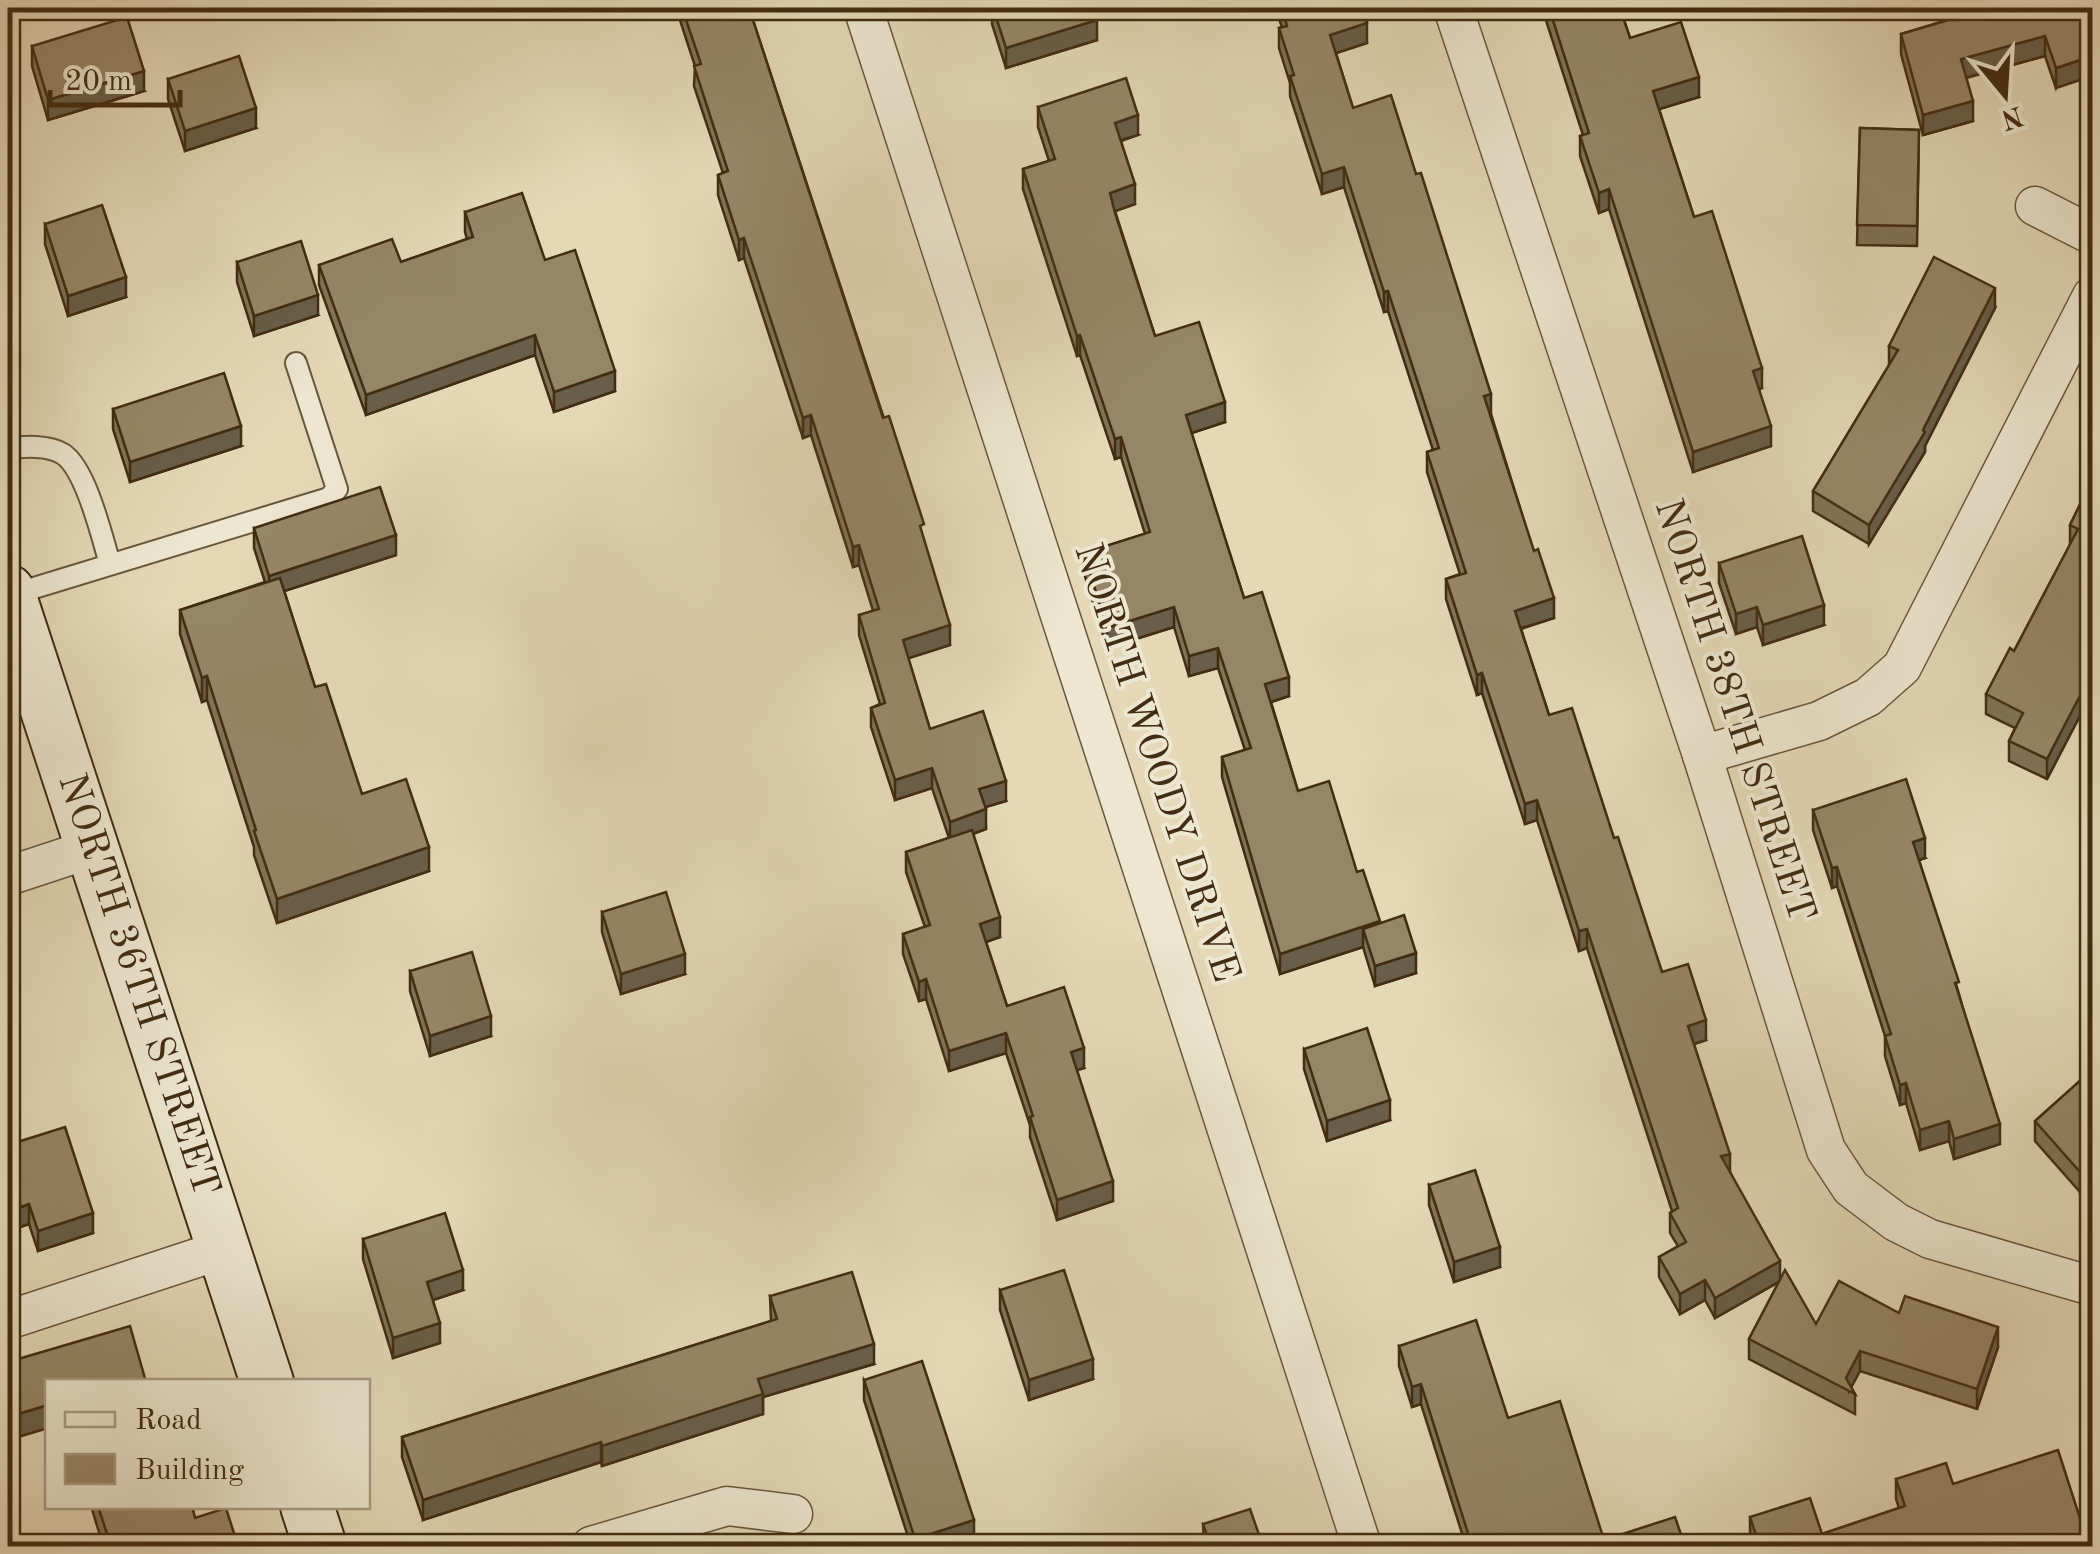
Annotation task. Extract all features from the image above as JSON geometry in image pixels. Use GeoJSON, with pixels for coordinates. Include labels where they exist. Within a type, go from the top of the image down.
{"type":"FeatureCollection","features":[{"type":"Feature","properties":{"kind":"street","name":"NORTH WOODY DRIVE"},"geometry":{"type":"LineString","coordinates":[[863,8],[1362,1546]]}},
{"type":"Feature","properties":{"kind":"street","name":"NORTH 38TH STREET"},"geometry":{"type":"LineString","coordinates":[[1454,8],[1702,756],[1826,1150],[1851,1188],[1896,1222],[1930,1238],[2092,1286]]}},
{"type":"Feature","properties":{"kind":"street"},"geometry":{"type":"LineString","coordinates":[[2035,206],[2092,235]]}},
{"type":"Feature","properties":{"kind":"street"},"geometry":{"type":"LineString","coordinates":[[1702,756],[1819,721],[1868,697],[1902,667],[2092,296]]}},
{"type":"Feature","properties":{"kind":"street","name":"NORTH 36TH STREET"},"geometry":{"type":"LineString","coordinates":[[8,593],[266,1379]]}},
{"type":"Feature","properties":{"kind":"street"},"geometry":{"type":"LineString","coordinates":[[8,876],[94,848]]}},
{"type":"Feature","properties":{"kind":"street"},"geometry":{"type":"LineString","coordinates":[[8,1320],[224,1248]]}},
{"type":"Feature","properties":{"kind":"street"},"geometry":{"type":"LineString","coordinates":[[591,1546],[726,1506],[793,1514]]}},
{"type":"Feature","properties":{"kind":"street"},"geometry":{"type":"LineString","coordinates":[[308,1509],[320,1546]]}},
{"type":"Feature","properties":{"kind":"lane"},"geometry":{"type":"LineString","coordinates":[[8,593],[329,498],[337,489],[296,363]]}},
{"type":"Feature","properties":{"kind":"lane"},"geometry":{"type":"LineString","coordinates":[[8,449],[26,445],[62,454],[75,468],[86,488],[110,564]]}},
{"type":"Feature","properties":{"kind":"building"},"geometry":{"type":"Polygon","coordinates":[[[682,8],[749,8],[883,418],[889,416],[924,524],[920,526],[950,625],[903,640],[930,729],[983,711],[1006,781],[979,789],[986,809],[950,822],[932,768],[895,780],[871,708],[885,703],[859,615],[879,609],[859,545],[853,547],[811,415],[803,418],[744,238],[739,240],[718,175],[728,171],[694,66],[701,64],[682,8]]]}},
{"type":"Feature","properties":{"kind":"building"},"geometry":{"type":"Polygon","coordinates":[[[993,8],[1093,8],[1097,20],[1006,48],[993,8]]]}},
{"type":"Feature","properties":{"kind":"building"},"geometry":{"type":"Polygon","coordinates":[[[1282,8],[1362,8],[1367,23],[1330,35],[1353,108],[1391,95],[1416,174],[1421,173],[1491,394],[1484,396],[1534,551],[1538,549],[1554,598],[1515,611],[1549,715],[1572,708],[1662,972],[1688,964],[1706,1020],[1688,1026],[1730,1154],[1721,1156],[1780,1261],[1715,1298],[1705,1280],[1680,1294],[1659,1257],[1686,1242],[1670,1213],[1678,1208],[1587,929],[1579,931],[1537,800],[1525,804],[1482,673],[1477,675],[1446,579],[1466,573],[1427,452],[1439,448],[1344,167],[1322,174],[1290,76],[1294,75],[1279,28],[1287,26],[1282,8]]]}},
{"type":"Feature","properties":{"kind":"building"},"geometry":{"type":"Polygon","coordinates":[[[1549,8],[1620,8],[1630,38],[1681,22],[1699,77],[1653,91],[1694,217],[1712,211],[1762,368],[1753,371],[1771,426],[1693,452],[1609,189],[1599,193],[1580,136],[1589,133],[1549,8]]]}},
{"type":"Feature","properties":{"kind":"building"},"geometry":{"type":"Polygon","coordinates":[[[1945,8],[1998,8],[1999,14],[2019,8],[2092,8],[2092,56],[2056,68],[2045,36],[1961,59],[1973,101],[1923,115],[1901,34],[1949,20],[1945,8]]]}},
{"type":"Feature","properties":{"kind":"building"},"geometry":{"type":"Polygon","coordinates":[[[127,17],[144,71],[48,100],[32,46],[127,17]]]}},
{"type":"Feature","properties":{"kind":"building"},"geometry":{"type":"Polygon","coordinates":[[[239,56],[256,108],[185,131],[168,79],[239,56]]]}},
{"type":"Feature","properties":{"kind":"building"},"geometry":{"type":"Polygon","coordinates":[[[1126,78],[1138,115],[1115,123],[1135,184],[1110,193],[1115,213],[1155,336],[1199,322],[1225,402],[1186,415],[1244,598],[1262,592],[1289,677],[1265,684],[1298,791],[1329,781],[1357,872],[1363,870],[1380,921],[1280,954],[1222,757],[1251,748],[1218,648],[1189,656],[1174,607],[1107,628],[1084,553],[1150,532],[1121,437],[1115,439],[1080,335],[1077,336],[1023,169],[1055,159],[1038,107],[1126,78]]]}},
{"type":"Feature","properties":{"kind":"building"},"geometry":{"type":"Polygon","coordinates":[[[1860,128],[1919,130],[1917,226],[1857,225],[1860,128]]]}},
{"type":"Feature","properties":{"kind":"building"},"geometry":{"type":"Polygon","coordinates":[[[522,193],[545,260],[575,250],[615,371],[554,392],[535,335],[366,395],[319,265],[392,239],[401,262],[473,237],[465,212],[522,193]]]}},
{"type":"Feature","properties":{"kind":"building"},"geometry":{"type":"Polygon","coordinates":[[[102,205],[126,277],[68,296],[45,224],[102,205]]]}},
{"type":"Feature","properties":{"kind":"building"},"geometry":{"type":"Polygon","coordinates":[[[301,241],[318,295],[254,316],[237,262],[301,241]]]}},
{"type":"Feature","properties":{"kind":"building"},"geometry":{"type":"Polygon","coordinates":[[[1934,257],[1995,288],[1925,432],[1869,525],[1813,491],[1898,350],[1889,346],[1934,257]]]}},
{"type":"Feature","properties":{"kind":"building"},"geometry":{"type":"Polygon","coordinates":[[[224,373],[241,426],[130,462],[113,409],[224,373]]]}},
{"type":"Feature","properties":{"kind":"building"},"geometry":{"type":"Polygon","coordinates":[[[2092,480],[2092,663],[2082,684],[2085,686],[2047,759],[2009,741],[2023,713],[1986,694],[2010,648],[2014,651],[2078,529],[2070,525],[2092,480]]]}},
{"type":"Feature","properties":{"kind":"building"},"geometry":{"type":"Polygon","coordinates":[[[380,487],[396,535],[269,576],[254,528],[380,487]]]}},
{"type":"Feature","properties":{"kind":"building"},"geometry":{"type":"Polygon","coordinates":[[[1802,536],[1824,605],[1763,625],[1757,607],[1736,614],[1719,563],[1802,536]]]}},
{"type":"Feature","properties":{"kind":"building"},"geometry":{"type":"Polygon","coordinates":[[[280,578],[315,687],[326,684],[362,794],[406,779],[429,847],[277,899],[207,676],[202,678],[180,610],[280,578]]]}},
{"type":"Feature","properties":{"kind":"building"},"geometry":{"type":"Polygon","coordinates":[[[1906,779],[1925,838],[1913,842],[2000,1124],[1954,1139],[1949,1121],[1920,1130],[1906,1083],[1900,1085],[1885,1036],[1891,1034],[1837,867],[1832,868],[1813,810],[1906,779]]]}},
{"type":"Feature","properties":{"kind":"building"},"geometry":{"type":"Polygon","coordinates":[[[972,830],[1000,917],[980,924],[1007,1006],[1064,987],[1084,1048],[1071,1052],[1113,1181],[1057,1200],[1006,1033],[949,1051],[926,979],[919,982],[903,934],[930,925],[906,852],[972,830]]]}},
{"type":"Feature","properties":{"kind":"building"},"geometry":{"type":"Polygon","coordinates":[[[666,892],[685,954],[621,974],[602,912],[666,892]]]}},
{"type":"Feature","properties":{"kind":"building"},"geometry":{"type":"Polygon","coordinates":[[[1404,915],[1416,953],[1375,966],[1363,929],[1404,915]]]}},
{"type":"Feature","properties":{"kind":"building"},"geometry":{"type":"Polygon","coordinates":[[[472,952],[491,1016],[430,1036],[410,971],[472,952]]]}},
{"type":"Feature","properties":{"kind":"building"},"geometry":{"type":"Polygon","coordinates":[[[1367,1028],[1390,1100],[1327,1121],[1304,1049],[1367,1028]]]}},
{"type":"Feature","properties":{"kind":"building"},"geometry":{"type":"Polygon","coordinates":[[[2092,1070],[2092,1162],[2080,1172],[2035,1121],[2092,1070]]]}},
{"type":"Feature","properties":{"kind":"building"},"geometry":{"type":"Polygon","coordinates":[[[65,1127],[93,1213],[38,1231],[29,1204],[8,1212],[8,1145],[65,1127]]]}},
{"type":"Feature","properties":{"kind":"building"},"geometry":{"type":"Polygon","coordinates":[[[1475,1170],[1500,1247],[1454,1262],[1429,1185],[1475,1170]]]}},
{"type":"Feature","properties":{"kind":"building"},"geometry":{"type":"Polygon","coordinates":[[[445,1213],[463,1270],[427,1282],[440,1323],[393,1338],[363,1239],[445,1213]]]}},
{"type":"Feature","properties":{"kind":"building"},"geometry":{"type":"Polygon","coordinates":[[[1064,1270],[1093,1359],[1029,1380],[1000,1290],[1064,1270]]]}},
{"type":"Feature","properties":{"kind":"building"},"geometry":{"type":"Polygon","coordinates":[[[1785,1270],[1816,1324],[1839,1281],[1899,1313],[1905,1296],[1998,1327],[1977,1389],[1860,1351],[1846,1378],[1855,1394],[1749,1339],[1785,1270]]]}},
{"type":"Feature","properties":{"kind":"building"},"geometry":{"type":"Polygon","coordinates":[[[852,1272],[874,1344],[758,1379],[763,1394],[423,1500],[402,1437],[777,1319],[770,1296],[852,1272]]]}},
{"type":"Feature","properties":{"kind":"building"},"geometry":{"type":"Polygon","coordinates":[[[1476,1320],[1508,1418],[1560,1401],[1604,1540],[1675,1517],[1685,1546],[1472,1546],[1421,1384],[1412,1387],[1399,1346],[1476,1320]]]}},
{"type":"Feature","properties":{"kind":"building"},"geometry":{"type":"Polygon","coordinates":[[[130,1326],[145,1379],[45,1379],[45,1406],[8,1417],[8,1362],[130,1326]]]}},
{"type":"Feature","properties":{"kind":"building"},"geometry":{"type":"Polygon","coordinates":[[[922,1361],[974,1520],[915,1539],[864,1380],[922,1361]]]}},
{"type":"Feature","properties":{"kind":"building"},"geometry":{"type":"Polygon","coordinates":[[[2058,1450],[2086,1537],[2056,1546],[1751,1546],[1759,1544],[1750,1517],[1810,1498],[1822,1534],[1905,1506],[1896,1479],[1946,1463],[1953,1484],[2058,1450]]]}},
{"type":"Feature","properties":{"kind":"building"},"geometry":{"type":"Polygon","coordinates":[[[99,1509],[193,1509],[195,1518],[226,1509],[238,1546],[88,1546],[109,1540],[99,1509]]]}},
{"type":"Feature","properties":{"kind":"building"},"geometry":{"type":"Polygon","coordinates":[[[1250,1509],[1263,1546],[1211,1546],[1203,1524],[1250,1509]]]}}]}
